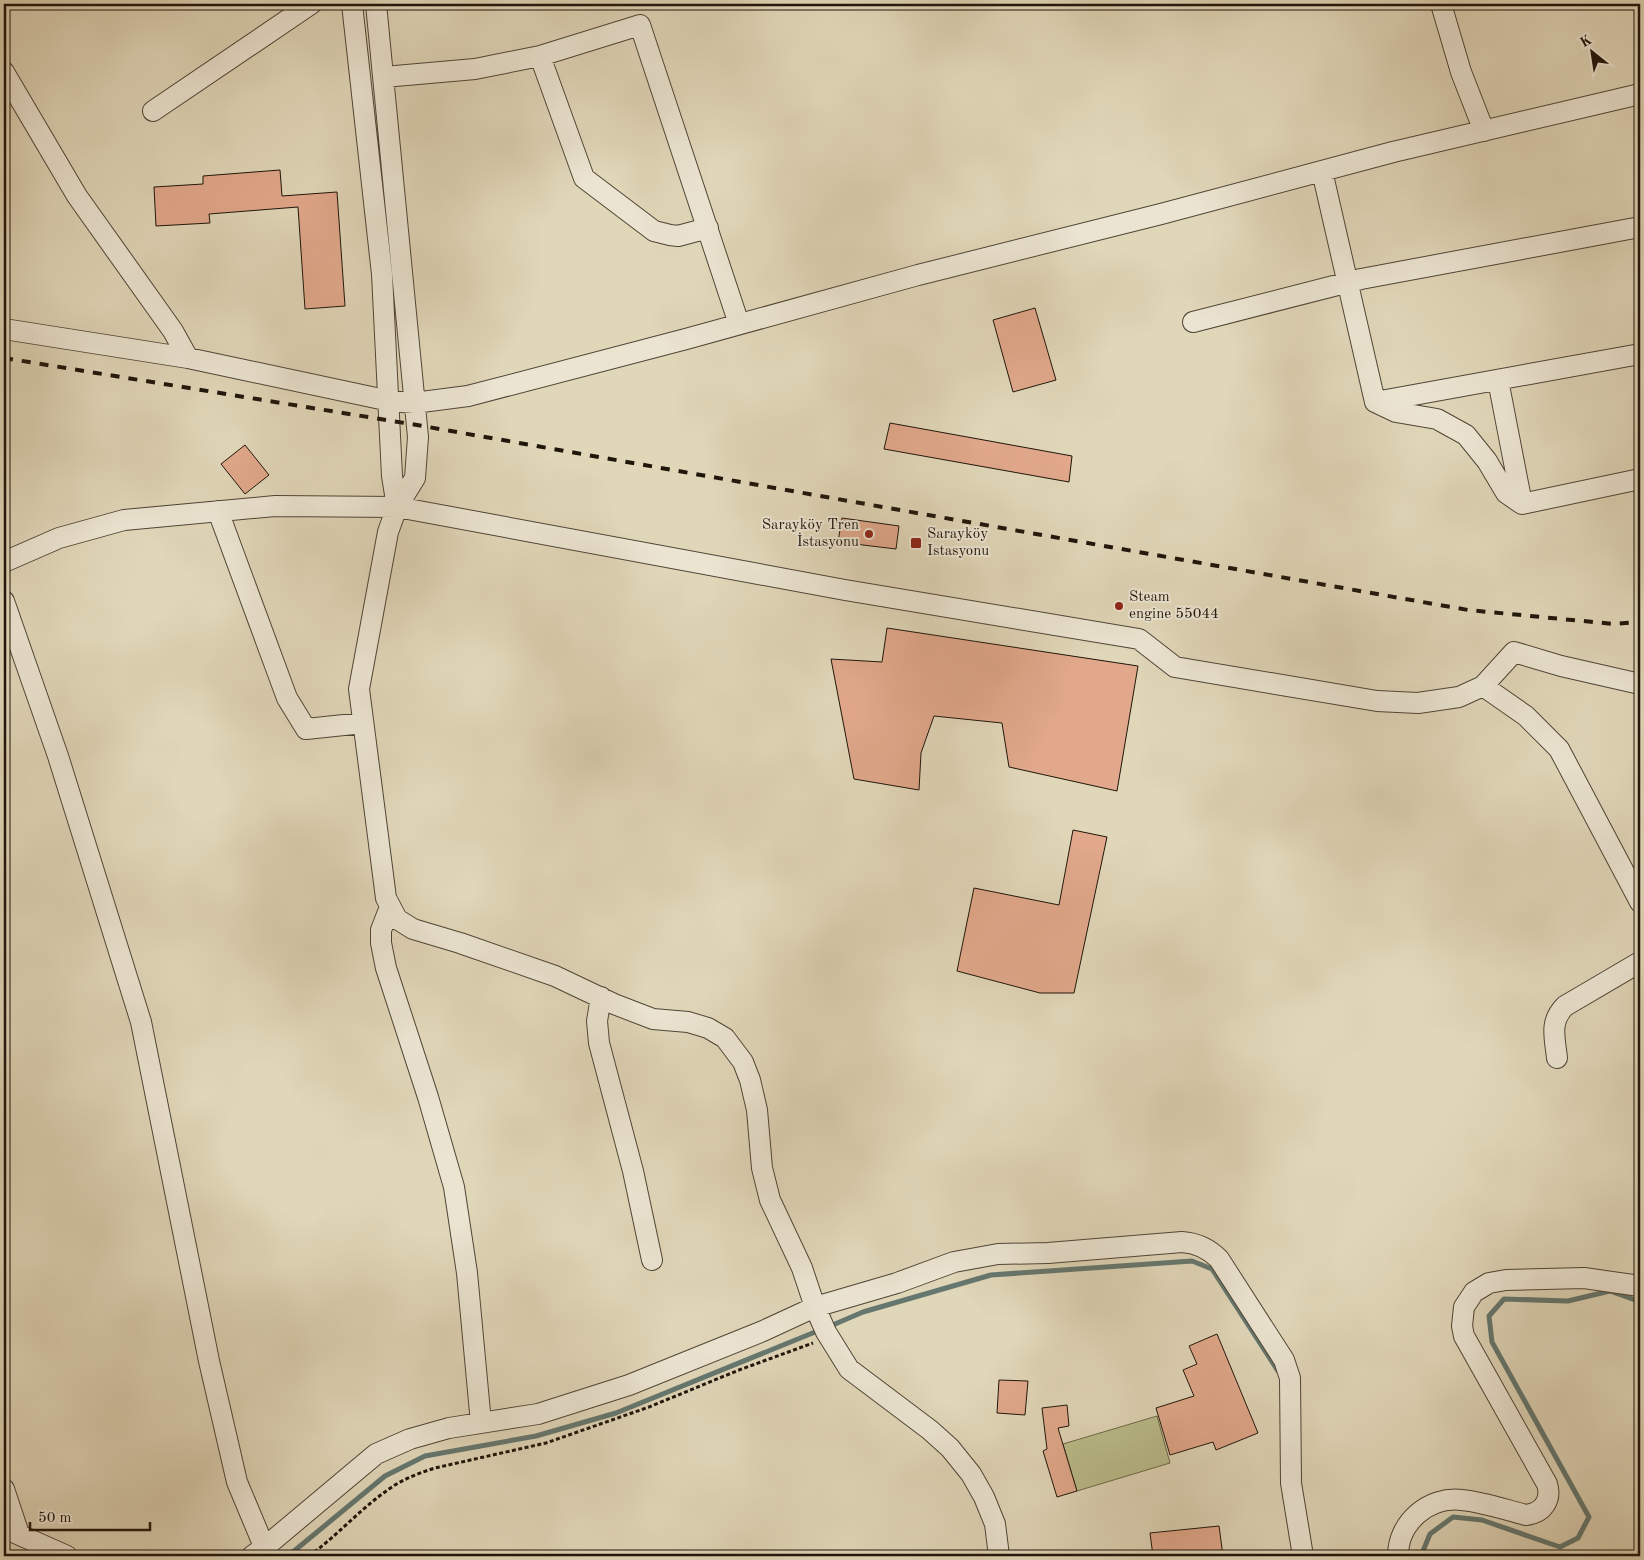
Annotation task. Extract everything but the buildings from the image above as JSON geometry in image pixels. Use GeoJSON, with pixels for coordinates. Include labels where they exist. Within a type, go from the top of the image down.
{"type":"FeatureCollection","features":[{"type":"Feature","properties":{"kind":"street"},"geometry":{"type":"LineString","coordinates":[[153,111],[311,4]]}},
{"type":"Feature","properties":{"kind":"street"},"geometry":{"type":"LineString","coordinates":[[352,4],[382,274],[390,401],[392,476],[397,507]]}},
{"type":"Feature","properties":{"kind":"street"},"geometry":{"type":"LineString","coordinates":[[376,4],[418,437],[415,478],[397,507],[388,532],[359,689],[386,898],[397,919],[413,929],[555,976],[653,1019],[688,1022],[708,1028],[725,1038],[743,1062],[750,1080],[757,1110],[762,1168],[770,1200],[802,1268],[822,1323],[849,1369],[930,1430],[950,1448],[971,1474],[984,1497],[995,1524],[999,1556]]}},
{"type":"Feature","properties":{"kind":"street"},"geometry":{"type":"LineString","coordinates":[[1441,4],[1461,72],[1484,131]]}},
{"type":"Feature","properties":{"kind":"street"},"geometry":{"type":"LineString","coordinates":[[384,77],[475,69],[540,56],[640,26],[739,324]]}},
{"type":"Feature","properties":{"kind":"street"},"geometry":{"type":"LineString","coordinates":[[540,56],[584,178],[654,231],[678,236],[708,228]]}},
{"type":"Feature","properties":{"kind":"street"},"geometry":{"type":"LineString","coordinates":[[4,72],[77,196],[173,331],[188,358]]}},
{"type":"Feature","properties":{"kind":"street"},"geometry":{"type":"LineString","coordinates":[[4,328],[188,358],[390,401],[414,403],[468,396],[918,275],[1161,214],[1322,171],[1640,94]]}},
{"type":"Feature","properties":{"kind":"street"},"geometry":{"type":"LineString","coordinates":[[1322,171],[1375,402]]}},
{"type":"Feature","properties":{"kind":"street"},"geometry":{"type":"LineString","coordinates":[[1193,322],[1348,283],[1640,226]]}},
{"type":"Feature","properties":{"kind":"street"},"geometry":{"type":"LineString","coordinates":[[1375,402],[1640,354]]}},
{"type":"Feature","properties":{"kind":"street"},"geometry":{"type":"LineString","coordinates":[[1498,380],[1522,504]]}},
{"type":"Feature","properties":{"kind":"street"},"geometry":{"type":"LineString","coordinates":[[1375,402],[1396,412],[1437,419],[1466,435],[1487,461],[1506,493],[1522,504],[1640,479]]}},
{"type":"Feature","properties":{"kind":"street"},"geometry":{"type":"LineString","coordinates":[[4,562],[59,538],[124,520],[275,506],[397,507],[845,590],[1139,638],[1176,666],[1377,701],[1418,703],[1459,698],[1482,686],[1514,652],[1561,666],[1640,684]]}},
{"type":"Feature","properties":{"kind":"street"},"geometry":{"type":"LineString","coordinates":[[218,511],[287,698],[306,729],[364,723]]}},
{"type":"Feature","properties":{"kind":"street"},"geometry":{"type":"LineString","coordinates":[[4,601],[58,756],[141,1022],[209,1361],[237,1482],[262,1553],[376,1454],[429,1433],[538,1414],[628,1385],[763,1331],[822,1323],[897,1283],[954,1262],[998,1254],[1048,1253],[1189,1242],[1204,1247],[1218,1259],[1284,1360],[1290,1378],[1291,1483],[1303,1556]]}},
{"type":"Feature","properties":{"kind":"street"},"geometry":{"type":"LineString","coordinates":[[1482,686],[1526,716],[1559,749],[1640,902]]}},
{"type":"Feature","properties":{"kind":"street"},"geometry":{"type":"LineString","coordinates":[[390,906],[381,930],[381,943],[386,968],[428,1097],[454,1187],[467,1272],[481,1423]]}},
{"type":"Feature","properties":{"kind":"street"},"geometry":{"type":"LineString","coordinates":[[1557,1058],[1554,1024],[1560,1011],[1565,1006],[1640,962]]}},
{"type":"Feature","properties":{"kind":"street"},"geometry":{"type":"LineString","coordinates":[[601,997],[597,1020],[599,1043],[633,1171],[652,1260]]}},
{"type":"Feature","properties":{"kind":"street"},"geometry":{"type":"LineString","coordinates":[[1398,1556],[1399,1543],[1406,1526],[1419,1512],[1437,1503],[1462,1500],[1532,1515],[1542,1510],[1548,1500],[1547,1484],[1464,1336],[1462,1317],[1464,1307],[1474,1292],[1489,1283],[1506,1280],[1584,1278],[1640,1286]]}},
{"type":"Feature","properties":{"kind":"street"},"geometry":{"type":"LineString","coordinates":[[4,1489],[12,1531],[41,1550],[67,1556]]}},
{"type":"Feature","properties":{"kind":"path"},"geometry":{"type":"LineString","coordinates":[[309,1556],[390,1488],[420,1473],[546,1443],[649,1407],[739,1370],[822,1323]]}},
{"type":"Feature","properties":{"kind":"green space"},"geometry":{"type":"Polygon","coordinates":[[[1157,1416],[1170,1463],[1077,1491],[1063,1444],[1157,1416]]]}},
{"type":"Feature","properties":{"kind":"waterway"},"geometry":{"type":"LineString","coordinates":[[828,1327],[863,1312],[991,1275],[1192,1261],[1212,1269],[1278,1371]]}},
{"type":"Feature","properties":{"kind":"waterway"},"geometry":{"type":"LineString","coordinates":[[1421,1556],[1430,1534],[1453,1517],[1482,1520],[1560,1547],[1578,1538],[1589,1517],[1492,1342],[1489,1316],[1504,1299],[1568,1301],[1610,1291],[1638,1301],[1640,1304]]}},
{"type":"Feature","properties":{"kind":"waterway"},"geometry":{"type":"LineString","coordinates":[[288,1556],[385,1476],[425,1456],[536,1436],[616,1413],[820,1330]]}},
{"type":"Feature","properties":{"kind":"waterway"},"geometry":{"type":"LineString","coordinates":[[4,1550],[18,1556]]}},
{"type":"Feature","properties":{"kind":"railway"},"geometry":{"type":"LineString","coordinates":[[4,358],[417,425],[1468,610],[1614,624],[1640,622]]}},
{"type":"Feature","properties":{"kind":"place","name":"Sarayköy Tren İstasyonu"},"geometry":{"type":"Point","coordinates":[869,534]}},
{"type":"Feature","properties":{"kind":"place","name":"Sarayköy Istasyonu"},"geometry":{"type":"Point","coordinates":[916,543]}},
{"type":"Feature","properties":{"kind":"place","name":"Steam engine 55044"},"geometry":{"type":"Point","coordinates":[1119,606]}}]}
